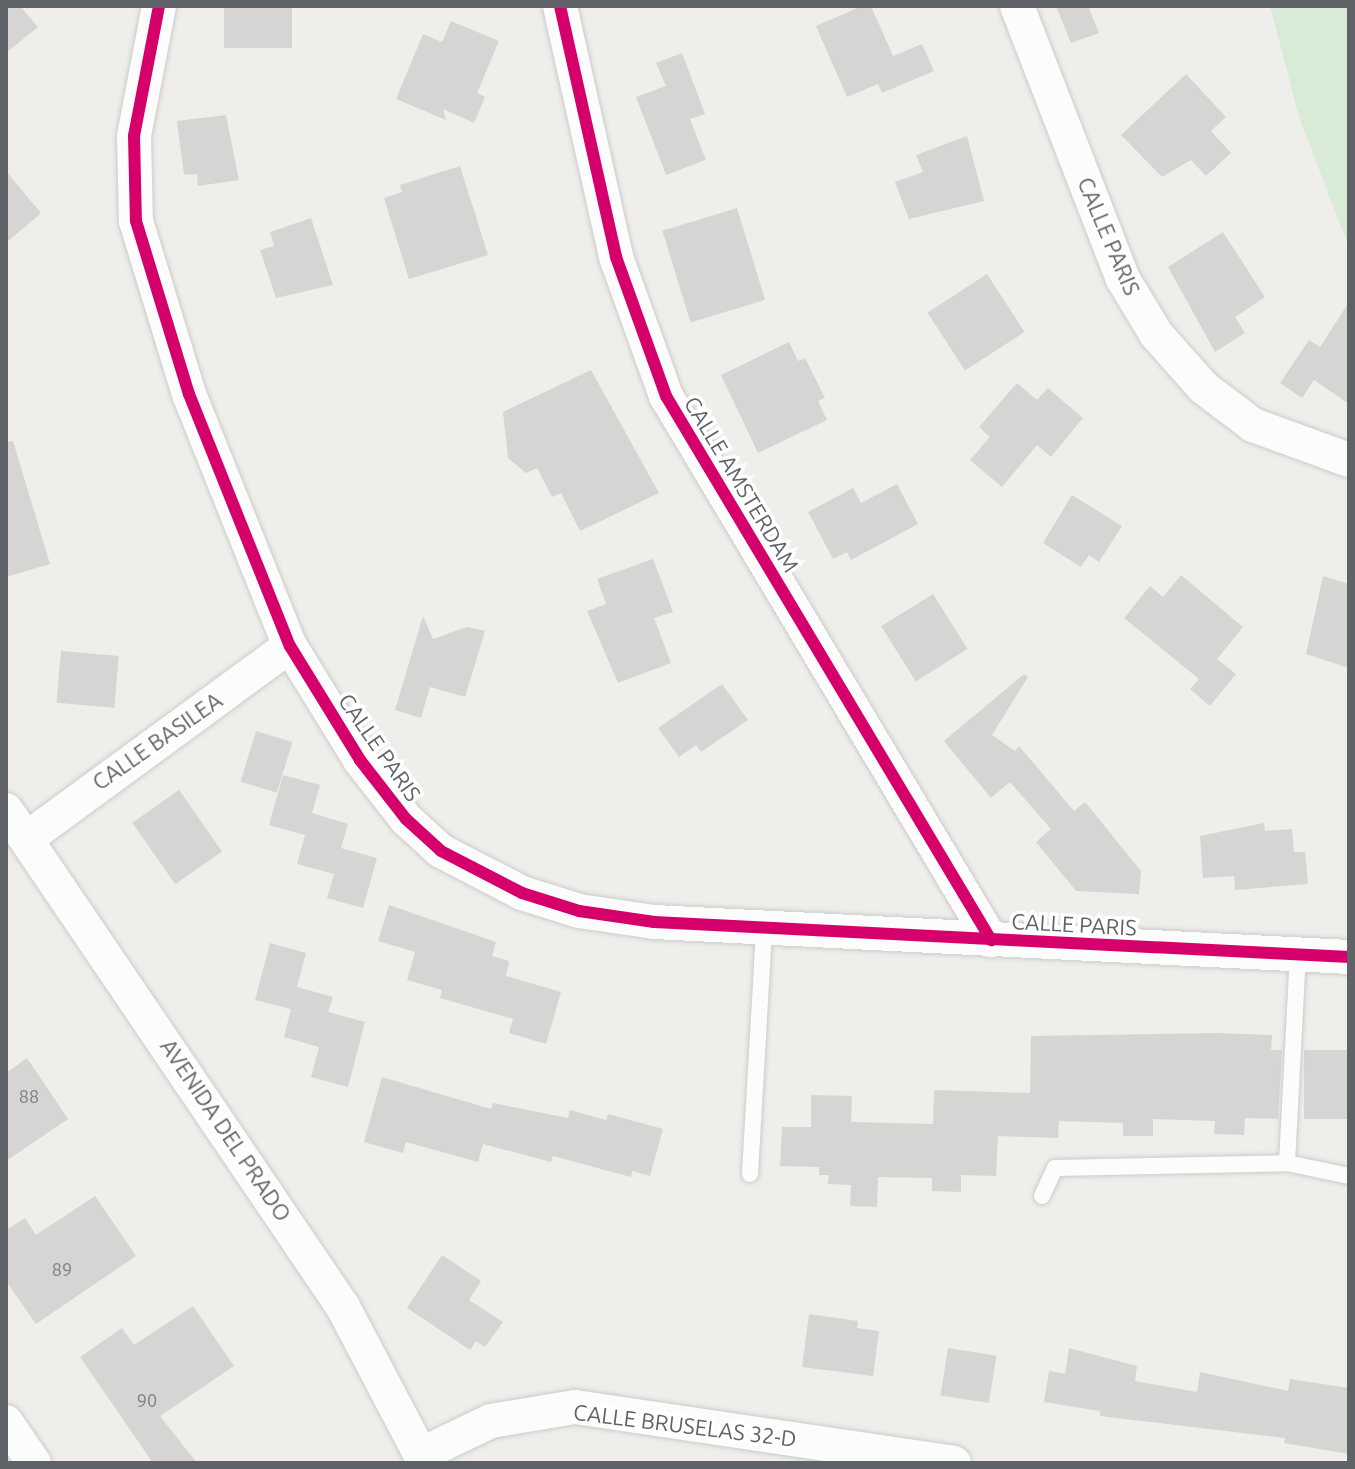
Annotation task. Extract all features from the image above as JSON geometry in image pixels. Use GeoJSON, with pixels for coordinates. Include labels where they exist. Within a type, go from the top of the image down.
{"type":"FeatureCollection","features":[{"type":"Feature","properties":{"kind":"street","name":"CALLE PARIS"},"geometry":{"type":"LineString","coordinates":[[159,6],[134,136],[136,221],[189,394],[290,646],[360,760],[406,819],[472,871],[579,911],[764,928],[1349,957]]}},
{"type":"Feature","properties":{"kind":"street","name":"CALLE AMSTERDAM"},"geometry":{"type":"LineString","coordinates":[[560,6],[616,257],[666,396],[991,940]]}},
{"type":"Feature","properties":{"kind":"street","name":"CALLE PARIS"},"geometry":{"type":"LineString","coordinates":[[1017,6],[1123,279],[1156,334],[1204,388],[1253,425],[1349,460]]}},
{"type":"Feature","properties":{"kind":"street","name":"CALLE BASILEA"},"geometry":{"type":"LineString","coordinates":[[26,839],[290,646]]}},
{"type":"Feature","properties":{"kind":"street","name":"AVENIDA DEL PRADO"},"geometry":{"type":"LineString","coordinates":[[6,810],[343,1307],[423,1458]]}},
{"type":"Feature","properties":{"kind":"street","name":"CALLE BRUSELAS 32-D"},"geometry":{"type":"LineString","coordinates":[[423,1458],[491,1421],[575,1407],[954,1463]]}},
{"type":"Feature","properties":{"kind":"street"},"geometry":{"type":"LineString","coordinates":[[6,1422],[34,1463]]}},
{"type":"Feature","properties":{"kind":"lane"},"geometry":{"type":"LineString","coordinates":[[750,1174],[764,928]]}},
{"type":"Feature","properties":{"kind":"lane"},"geometry":{"type":"LineString","coordinates":[[1287,1163],[1298,955]]}},
{"type":"Feature","properties":{"kind":"lane"},"geometry":{"type":"LineString","coordinates":[[1042,1196],[1055,1168],[1287,1163],[1349,1176]]}},
{"type":"Feature","properties":{"kind":"green space"},"geometry":{"type":"Polygon","coordinates":[[[1270,6],[1349,6],[1349,248],[1299,117],[1270,6]]]}},
{"type":"Feature","properties":{"kind":"building"},"geometry":{"type":"Polygon","coordinates":[[[6,6],[20,6],[38,27],[6,53],[6,6]]]}},
{"type":"Feature","properties":{"kind":"building"},"geometry":{"type":"Polygon","coordinates":[[[224,6],[292,6],[292,48],[224,48],[224,6]]]}},
{"type":"Feature","properties":{"kind":"building"},"geometry":{"type":"Polygon","coordinates":[[[862,6],[871,6],[893,56],[922,44],[934,71],[882,93],[878,84],[847,97],[816,26],[862,6]]]}},
{"type":"Feature","properties":{"kind":"building"},"geometry":{"type":"Polygon","coordinates":[[[1056,6],[1088,6],[1099,33],[1071,43],[1056,6]]]}},
{"type":"Feature","properties":{"kind":"building"},"geometry":{"type":"Polygon","coordinates":[[[451,21],[499,41],[477,93],[485,97],[474,123],[443,109],[446,120],[396,99],[423,34],[442,42],[451,21]]]}},
{"type":"Feature","properties":{"kind":"building"},"geometry":{"type":"Polygon","coordinates":[[[682,53],[705,114],[690,119],[706,160],[666,175],[636,97],[666,86],[656,63],[682,53]]]}},
{"type":"Feature","properties":{"kind":"building"},"geometry":{"type":"Polygon","coordinates":[[[1186,74],[1226,117],[1211,131],[1231,153],[1206,176],[1191,160],[1162,177],[1121,135],[1186,74]]]}},
{"type":"Feature","properties":{"kind":"building"},"geometry":{"type":"Polygon","coordinates":[[[226,115],[239,180],[198,186],[197,174],[184,175],[177,121],[226,115]]]}},
{"type":"Feature","properties":{"kind":"building"},"geometry":{"type":"Polygon","coordinates":[[[967,136],[984,201],[909,219],[895,182],[923,172],[916,155],[967,136]]]}},
{"type":"Feature","properties":{"kind":"building"},"geometry":{"type":"Polygon","coordinates":[[[460,166],[488,255],[409,279],[384,198],[402,192],[400,185],[460,166]]]}},
{"type":"Feature","properties":{"kind":"building"},"geometry":{"type":"Polygon","coordinates":[[[6,171],[41,213],[6,243],[6,171]]]}},
{"type":"Feature","properties":{"kind":"building"},"geometry":{"type":"Polygon","coordinates":[[[737,208],[765,300],[690,323],[662,231],[737,208]]]}},
{"type":"Feature","properties":{"kind":"building"},"geometry":{"type":"Polygon","coordinates":[[[311,218],[333,285],[276,298],[260,250],[274,246],[270,232],[311,218]]]}},
{"type":"Feature","properties":{"kind":"building"},"geometry":{"type":"Polygon","coordinates":[[[1223,232],[1265,297],[1235,317],[1245,333],[1215,352],[1168,267],[1223,232]]]}},
{"type":"Feature","properties":{"kind":"building"},"geometry":{"type":"Polygon","coordinates":[[[987,274],[1025,332],[965,371],[927,313],[987,274]]]}},
{"type":"Feature","properties":{"kind":"building"},"geometry":{"type":"Polygon","coordinates":[[[1349,302],[1349,404],[1314,380],[1302,398],[1280,383],[1309,340],[1320,347],[1349,302]]]}},
{"type":"Feature","properties":{"kind":"building"},"geometry":{"type":"Polygon","coordinates":[[[789,342],[798,361],[805,358],[825,398],[818,401],[827,420],[758,453],[721,375],[789,342]]]}},
{"type":"Feature","properties":{"kind":"building"},"geometry":{"type":"Polygon","coordinates":[[[591,370],[659,493],[580,531],[561,493],[552,497],[537,468],[526,473],[508,458],[503,412],[591,370]]]}},
{"type":"Feature","properties":{"kind":"building"},"geometry":{"type":"Polygon","coordinates":[[[1017,383],[1037,400],[1048,388],[1083,418],[1051,457],[1037,445],[1002,487],[970,460],[990,437],[979,427],[1017,383]]]}},
{"type":"Feature","properties":{"kind":"building"},"geometry":{"type":"Polygon","coordinates":[[[13,441],[50,564],[6,577],[6,442],[13,441]]]}},
{"type":"Feature","properties":{"kind":"building"},"geometry":{"type":"Polygon","coordinates":[[[897,484],[918,524],[851,560],[847,552],[833,559],[808,512],[853,488],[861,503],[897,484]]]}},
{"type":"Feature","properties":{"kind":"building"},"geometry":{"type":"Polygon","coordinates":[[[1072,495],[1122,526],[1099,562],[1089,555],[1081,567],[1043,543],[1072,495]]]}},
{"type":"Feature","properties":{"kind":"building"},"geometry":{"type":"Polygon","coordinates":[[[653,559],[673,612],[654,618],[671,663],[618,683],[587,611],[606,604],[597,579],[653,559]]]}},
{"type":"Feature","properties":{"kind":"building"},"geometry":{"type":"Polygon","coordinates":[[[1181,575],[1243,627],[1217,659],[1236,674],[1210,706],[1190,689],[1199,679],[1124,618],[1150,586],[1163,597],[1181,575]]]}},
{"type":"Feature","properties":{"kind":"building"},"geometry":{"type":"Polygon","coordinates":[[[1323,576],[1349,584],[1349,668],[1306,654],[1323,576]]]}},
{"type":"Feature","properties":{"kind":"building"},"geometry":{"type":"Polygon","coordinates":[[[933,594],[967,649],[916,681],[881,626],[933,594]]]}},
{"type":"Feature","properties":{"kind":"building"},"geometry":{"type":"Polygon","coordinates":[[[423,616],[433,639],[467,627],[485,631],[465,697],[430,687],[421,718],[395,710],[423,616]]]}},
{"type":"Feature","properties":{"kind":"building"},"geometry":{"type":"Polygon","coordinates":[[[61,651],[119,656],[114,708],[56,703],[61,651]]]}},
{"type":"Feature","properties":{"kind":"building"},"geometry":{"type":"Polygon","coordinates":[[[1024,674],[1028,677],[992,735],[1015,751],[1019,746],[1074,811],[1085,802],[1141,871],[1139,894],[1076,891],[1036,842],[1051,829],[1010,782],[991,798],[944,741],[1024,674]]]}},
{"type":"Feature","properties":{"kind":"building"},"geometry":{"type":"Polygon","coordinates":[[[722,684],[748,720],[701,752],[696,745],[679,757],[658,728],[722,684]]]}},
{"type":"Feature","properties":{"kind":"building"},"geometry":{"type":"Polygon","coordinates":[[[256,731],[292,742],[277,793],[241,782],[256,731]]]}},
{"type":"Feature","properties":{"kind":"building"},"geometry":{"type":"Polygon","coordinates":[[[283,775],[320,785],[312,813],[348,824],[341,848],[377,858],[363,908],[327,898],[334,874],[297,864],[305,835],[269,825],[283,775]]]}},
{"type":"Feature","properties":{"kind":"building"},"geometry":{"type":"Polygon","coordinates":[[[179,790],[222,851],[175,884],[132,823],[179,790]]]}},
{"type":"Feature","properties":{"kind":"building"},"geometry":{"type":"Polygon","coordinates":[[[1264,823],[1265,831],[1292,829],[1294,852],[1305,852],[1308,884],[1235,890],[1234,876],[1203,878],[1200,836],[1264,823]]]}},
{"type":"Feature","properties":{"kind":"building"},"geometry":{"type":"Polygon","coordinates":[[[389,905],[496,942],[492,956],[509,961],[506,976],[561,992],[546,1044],[509,1033],[513,1019],[440,998],[442,990],[407,980],[415,952],[378,941],[389,905]]]}},
{"type":"Feature","properties":{"kind":"building"},"geometry":{"type":"Polygon","coordinates":[[[270,943],[306,953],[297,987],[333,997],[328,1012],[365,1022],[348,1087],[311,1077],[319,1047],[284,1037],[291,1009],[255,1000],[270,943]]]}},
{"type":"Feature","properties":{"kind":"building"},"geometry":{"type":"Polygon","coordinates":[[[1272,1035],[1271,1050],[1282,1050],[1278,1119],[1245,1118],[1244,1135],[1214,1134],[1215,1121],[1153,1119],[1153,1136],[1123,1136],[1123,1123],[1059,1121],[1058,1138],[998,1136],[996,1176],[961,1175],[961,1192],[932,1191],[932,1178],[878,1177],[877,1207],[850,1206],[851,1185],[828,1184],[829,1175],[819,1175],[819,1167],[780,1166],[782,1127],[811,1127],[811,1095],[852,1096],[851,1122],[933,1124],[934,1090],[1030,1093],[1031,1036],[1272,1035]]]}},
{"type":"Feature","properties":{"kind":"building"},"geometry":{"type":"Polygon","coordinates":[[[1304,1050],[1349,1050],[1349,1119],[1304,1119],[1304,1050]]]}},
{"type":"Feature","properties":{"kind":"building"},"geometry":{"type":"Polygon","coordinates":[[[27,1058],[68,1119],[6,1161],[6,1073],[27,1058]]]}},
{"type":"Feature","properties":{"kind":"building"},"geometry":{"type":"Polygon","coordinates":[[[382,1077],[491,1109],[493,1103],[568,1118],[570,1110],[606,1120],[608,1114],[663,1129],[650,1176],[632,1171],[631,1177],[553,1156],[551,1162],[483,1144],[478,1162],[406,1142],[403,1153],[364,1142],[382,1077]]]}},
{"type":"Feature","properties":{"kind":"building"},"geometry":{"type":"Polygon","coordinates":[[[95,1196],[136,1256],[36,1324],[6,1281],[6,1230],[25,1218],[36,1235],[95,1196]]]}},
{"type":"Feature","properties":{"kind":"building"},"geometry":{"type":"Polygon","coordinates":[[[442,1255],[481,1281],[469,1300],[503,1322],[485,1347],[476,1341],[470,1350],[407,1308],[442,1255]]]}},
{"type":"Feature","properties":{"kind":"building"},"geometry":{"type":"Polygon","coordinates":[[[193,1306],[234,1366],[160,1416],[197,1463],[153,1463],[80,1357],[122,1328],[134,1345],[193,1306]]]}},
{"type":"Feature","properties":{"kind":"building"},"geometry":{"type":"Polygon","coordinates":[[[809,1314],[858,1321],[857,1328],[879,1331],[873,1376],[802,1367],[809,1314]]]}},
{"type":"Feature","properties":{"kind":"building"},"geometry":{"type":"Polygon","coordinates":[[[948,1348],[996,1356],[989,1403],[940,1395],[948,1348]]]}},
{"type":"Feature","properties":{"kind":"building"},"geometry":{"type":"Polygon","coordinates":[[[1069,1348],[1137,1366],[1135,1381],[1197,1392],[1200,1372],[1288,1391],[1290,1379],[1349,1388],[1349,1454],[1284,1443],[1285,1438],[1100,1416],[1100,1411],[1044,1402],[1049,1371],[1065,1374],[1069,1348]]]}},
{"type":"Feature","properties":{"kind":"cycle path"},"geometry":{"type":"LineString","coordinates":[[159,6],[134,136],[136,221],[189,394],[290,646],[360,760],[406,819],[441,851],[522,893],[579,911],[654,922],[1349,957]]}},
{"type":"Feature","properties":{"kind":"cycle path"},"geometry":{"type":"LineString","coordinates":[[560,6],[616,257],[666,396],[991,940]]}}]}
